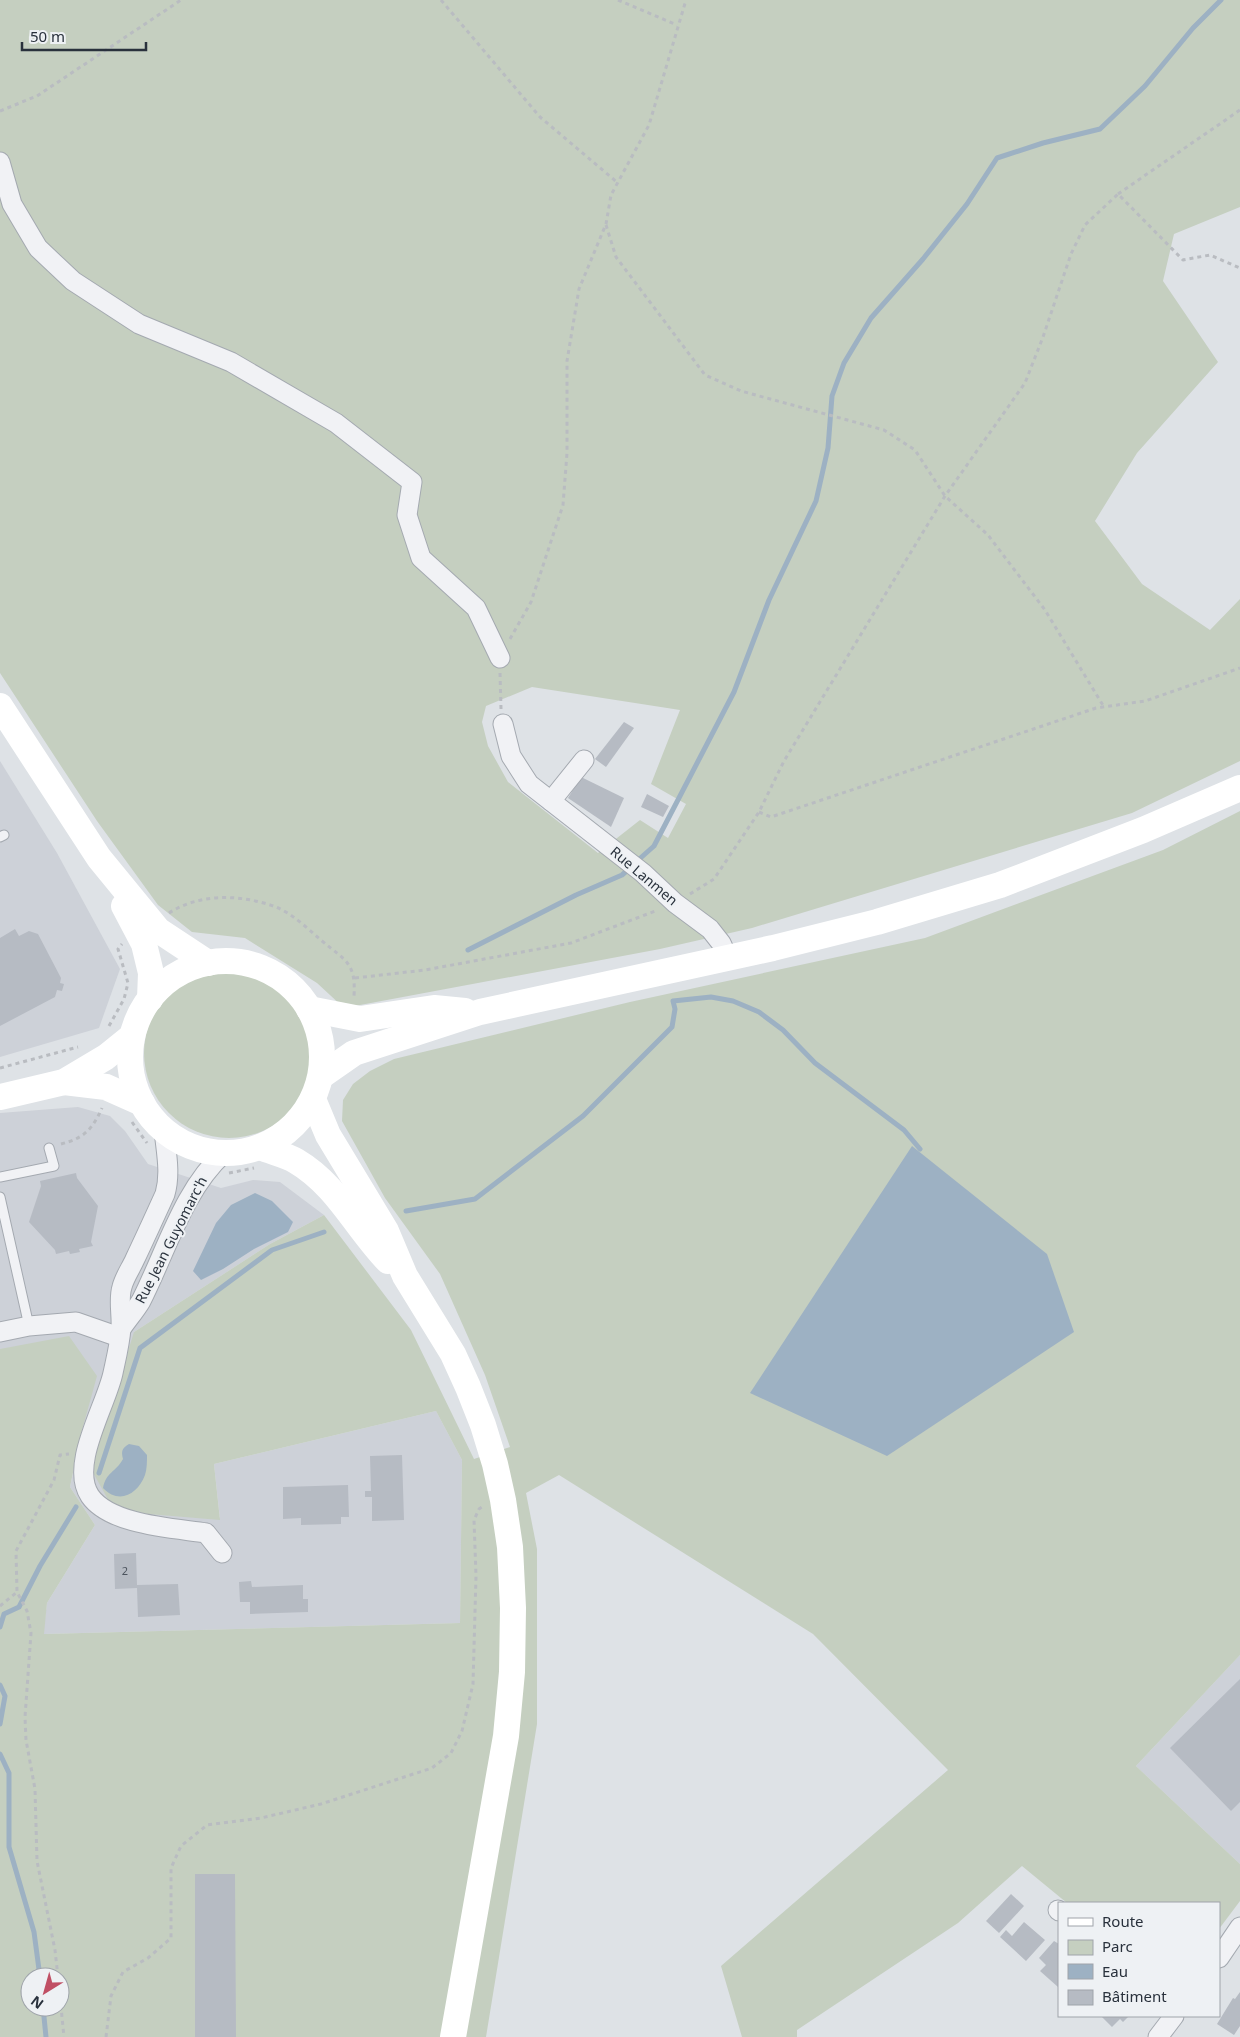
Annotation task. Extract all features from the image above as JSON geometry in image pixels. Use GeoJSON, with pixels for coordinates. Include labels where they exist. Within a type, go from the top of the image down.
{"type":"FeatureCollection","features":[{"type":"Feature","properties":{"kind":"main road"},"geometry":{"type":"LineString","coordinates":[[0,706],[99,858],[144,944],[151,973],[150,999]]}},
{"type":"Feature","properties":{"kind":"main road"},"geometry":{"type":"LineString","coordinates":[[258,1158],[284,1133],[313,1096],[354,1053],[480,1012],[728,958],[877,922],[1000,885],[1144,830],[1240,788]]}},
{"type":"Feature","properties":{"kind":"main road"},"geometry":{"type":"LineString","coordinates":[[99,858],[158,930],[208,963]]}},
{"type":"Feature","properties":{"kind":"main road"},"geometry":{"type":"LineString","coordinates":[[136,1111],[130,1059],[132,1036],[139,1017],[150,999],[166,982],[186,970],[208,963],[231,961],[255,965],[276,976],[295,990],[309,1009],[319,1030],[322,1053],[313,1096],[328,1134],[386,1231],[405,1276],[434,1320],[468,1387],[483,1425],[503,1500],[510,1547],[513,1608],[511,1681],[506,1736],[454,2037]]}},
{"type":"Feature","properties":{"kind":"main road"},"geometry":{"type":"LineString","coordinates":[[309,1009],[360,1019],[434,1008],[480,1012]]}},
{"type":"Feature","properties":{"kind":"main road"},"geometry":{"type":"LineString","coordinates":[[0,1097],[64,1082],[106,1057],[132,1036]]}},
{"type":"Feature","properties":{"kind":"main road"},"geometry":{"type":"LineString","coordinates":[[64,1082],[106,1086],[136,1111],[152,1117],[156,1139],[188,1145],[202,1150],[225,1164],[242,1152],[258,1158],[295,1160],[316,1174],[332,1190],[386,1259],[405,1276]]}},
{"type":"Feature","properties":{"kind":"street"},"geometry":{"type":"LineString","coordinates":[[0,162],[12,204],[38,248],[73,281],[139,324],[231,362],[336,423],[412,482],[407,515],[420,558],[476,608],[500,658]]}},
{"type":"Feature","properties":{"kind":"street","name":"Rue Lanmen"},"geometry":{"type":"LineString","coordinates":[[503,724],[510,756],[530,784],[643,873],[675,903],[710,929],[721,943],[728,958]]}},
{"type":"Feature","properties":{"kind":"street"},"geometry":{"type":"LineString","coordinates":[[552,801],[584,760]]}},
{"type":"Feature","properties":{"kind":"street","name":"Rue Jean Guyomarc'h"},"geometry":{"type":"LineString","coordinates":[[156,1139],[168,1166],[168,1184],[122,1287],[120,1333],[113,1376],[89,1442],[83,1471],[84,1479],[86,1488],[94,1502],[107,1511],[124,1518],[206,1533],[222,1553]]}},
{"type":"Feature","properties":{"kind":"street","name":"Rue Jean Guyomarc'h"},"geometry":{"type":"LineString","coordinates":[[120,1333],[140,1302],[196,1185],[212,1164],[225,1164]]}},
{"type":"Feature","properties":{"kind":"street"},"geometry":{"type":"LineString","coordinates":[[0,1332],[29,1326],[76,1322],[120,1333]]}},
{"type":"Feature","properties":{"kind":"street"},"geometry":{"type":"LineString","coordinates":[[1220,1957],[1240,1927]]}},
{"type":"Feature","properties":{"kind":"street"},"geometry":{"type":"LineString","coordinates":[[1158,2037],[1173,2017]]}},
{"type":"Feature","properties":{"kind":"lane"},"geometry":{"type":"LineString","coordinates":[[0,1177],[54,1166],[49,1148]]}},
{"type":"Feature","properties":{"kind":"lane"},"geometry":{"type":"LineString","coordinates":[[0,1197],[29,1326]]}},
{"type":"Feature","properties":{"kind":"path"},"geometry":{"type":"LineString","coordinates":[[0,111],[37,96],[181,0]]}},
{"type":"Feature","properties":{"kind":"path"},"geometry":{"type":"LineString","coordinates":[[441,0],[540,117],[618,183]]}},
{"type":"Feature","properties":{"kind":"path"},"geometry":{"type":"LineString","coordinates":[[618,0],[677,25]]}},
{"type":"Feature","properties":{"kind":"path"},"geometry":{"type":"LineString","coordinates":[[503,724],[500,710],[500,658],[531,602],[563,505],[567,453],[568,352],[579,289],[606,224],[611,195],[649,125],[677,25],[686,0]]}},
{"type":"Feature","properties":{"kind":"path"},"geometry":{"type":"LineString","coordinates":[[355,978],[425,970],[571,943],[675,903],[714,879],[759,812],[784,761],[945,496],[1025,384],[1070,254],[1085,226],[1118,194],[1240,110]]}},
{"type":"Feature","properties":{"kind":"path"},"geometry":{"type":"LineString","coordinates":[[1118,194],[1183,260],[1210,255],[1240,268]]}},
{"type":"Feature","properties":{"kind":"path"},"geometry":{"type":"LineString","coordinates":[[606,224],[616,257],[705,375],[741,391],[884,430],[915,450],[945,496],[988,535],[1045,610],[1104,707]]}},
{"type":"Feature","properties":{"kind":"path"},"geometry":{"type":"LineString","coordinates":[[759,812],[771,818],[1096,708],[1146,701],[1240,668]]}},
{"type":"Feature","properties":{"kind":"path"},"geometry":{"type":"LineString","coordinates":[[168,913],[182,904],[194,900],[226,897],[253,900],[277,907],[300,921],[349,963],[355,978],[354,1001]]}},
{"type":"Feature","properties":{"kind":"path"},"geometry":{"type":"LineString","coordinates":[[107,1029],[117,1015],[128,983],[118,949],[122,944]]}},
{"type":"Feature","properties":{"kind":"path"},"geometry":{"type":"LineString","coordinates":[[0,1068],[84,1046]]}},
{"type":"Feature","properties":{"kind":"path"},"geometry":{"type":"LineString","coordinates":[[49,1148],[74,1141],[87,1133],[96,1123],[104,1100]]}},
{"type":"Feature","properties":{"kind":"path"},"geometry":{"type":"LineString","coordinates":[[136,1111],[156,1139]]}},
{"type":"Feature","properties":{"kind":"path"},"geometry":{"type":"LineString","coordinates":[[225,1164],[258,1158]]}},
{"type":"Feature","properties":{"kind":"path"},"geometry":{"type":"LineString","coordinates":[[57,1967],[37,1862],[35,1789],[26,1740],[25,1717],[31,1633],[27,1611],[17,1592],[16,1551],[54,1480],[60,1456],[88,1451]]}},
{"type":"Feature","properties":{"kind":"path"},"geometry":{"type":"LineString","coordinates":[[106,2037],[111,1996],[123,1972],[148,1958],[171,1938],[171,1868],[181,1846],[207,1825],[262,1818],[321,1804],[432,1768],[452,1753],[462,1731],[473,1684],[476,1576],[474,1520],[479,1509],[488,1503],[503,1500]]}},
{"type":"Feature","properties":{"kind":"path"},"geometry":{"type":"LineString","coordinates":[[1,1605],[17,1592]]}},
{"type":"Feature","properties":{"kind":"path"},"geometry":{"type":"LineString","coordinates":[[62,2017],[64,2037]]}},
{"type":"Feature","properties":{"kind":"shaded area"},"geometry":{"type":"Polygon","coordinates":[[[0,761],[57,853],[120,969],[99,1028],[0,1057],[0,761]]]}},
{"type":"Feature","properties":{"kind":"shaded area"},"geometry":{"type":"Polygon","coordinates":[[[78,1107],[110,1116],[125,1131],[148,1164],[221,1188],[253,1180],[280,1182],[324,1215],[270,1244],[134,1332],[220,1519],[214,1464],[436,1411],[462,1460],[460,1623],[43,1634],[47,1603],[95,1525],[70,1487],[81,1435],[0,1504],[0,1113],[78,1107]]]}},
{"type":"Feature","properties":{"kind":"shaded area"},"geometry":{"type":"Polygon","coordinates":[[[1240,1655],[1240,1864],[1136,1766],[1240,1655]]]}},
{"type":"Feature","properties":{"kind":"green space"},"geometry":{"type":"Polygon","coordinates":[[[0,0],[1240,0],[1240,207],[1174,234],[1163,281],[1218,362],[1137,453],[1095,521],[1142,584],[1210,630],[1240,599],[1240,761],[1132,813],[752,928],[660,949],[344,1008],[317,983],[245,938],[192,932],[158,905],[97,821],[0,673],[0,0]],[[532,687],[486,706],[482,722],[488,746],[508,782],[598,853],[640,820],[668,838],[686,804],[651,784],[680,710],[532,687]]]}},
{"type":"Feature","properties":{"kind":"green space"},"geometry":{"type":"Polygon","coordinates":[[[1240,811],[1240,1655],[1136,1766],[1240,1864],[1240,1901],[1220,1928],[1220,1902],[1066,1902],[1022,1866],[958,1923],[797,2030],[797,2037],[742,2037],[721,1966],[948,1770],[813,1634],[559,1475],[526,1493],[537,1549],[537,1724],[486,2037],[0,2037],[0,1349],[69,1336],[97,1376],[81,1434],[70,1487],[95,1525],[47,1603],[44,1634],[460,1623],[462,1460],[436,1411],[214,1464],[220,1520],[136,1513],[110,1503],[91,1469],[134,1332],[270,1244],[324,1215],[411,1330],[474,1459],[510,1447],[485,1375],[440,1274],[385,1198],[342,1121],[343,1100],[353,1084],[370,1071],[394,1059],[630,1002],[925,938],[1163,850],[1240,811]]]}},
{"type":"Feature","properties":{"kind":"green space"},"geometry":{"type":"Polygon","coordinates":[[[229,968],[254,972],[269,978],[283,987],[295,999],[304,1013],[310,1028],[314,1053],[310,1078],[304,1093],[295,1107],[283,1119],[269,1128],[254,1134],[229,1138],[204,1134],[189,1128],[175,1119],[163,1107],[154,1093],[148,1078],[144,1053],[148,1028],[154,1013],[163,999],[175,987],[189,978],[204,972],[229,968]]]}},
{"type":"Feature","properties":{"kind":"water"},"geometry":{"type":"Polygon","coordinates":[[[912,1146],[1047,1254],[1074,1332],[887,1456],[750,1393],[912,1146]]]}},
{"type":"Feature","properties":{"kind":"water"},"geometry":{"type":"Polygon","coordinates":[[[255,1193],[272,1201],[293,1222],[288,1232],[254,1249],[223,1269],[201,1280],[193,1271],[216,1223],[231,1205],[255,1193]]]}},
{"type":"Feature","properties":{"kind":"water"},"geometry":{"type":"Polygon","coordinates":[[[129,1444],[139,1446],[147,1455],[146,1473],[142,1482],[133,1492],[127,1495],[115,1496],[103,1488],[104,1483],[123,1459],[123,1448],[129,1444]]]}},
{"type":"Feature","properties":{"kind":"building"},"geometry":{"type":"Polygon","coordinates":[[[624,722],[634,728],[606,767],[595,759],[624,722]]]}},
{"type":"Feature","properties":{"kind":"building"},"geometry":{"type":"Polygon","coordinates":[[[581,777],[624,798],[611,827],[568,798],[581,777]]]}},
{"type":"Feature","properties":{"kind":"building"},"geometry":{"type":"Polygon","coordinates":[[[647,794],[669,806],[663,817],[641,807],[647,794]]]}},
{"type":"Feature","properties":{"kind":"building"},"geometry":{"type":"Polygon","coordinates":[[[15,929],[19,936],[29,931],[38,934],[61,978],[60,983],[64,984],[62,991],[57,990],[55,997],[0,1026],[0,938],[15,929]]]}},
{"type":"Feature","properties":{"kind":"building"},"geometry":{"type":"Polygon","coordinates":[[[76,1173],[77,1178],[98,1206],[91,1242],[93,1246],[79,1249],[80,1252],[70,1254],[69,1251],[56,1254],[55,1250],[29,1222],[41,1186],[40,1181],[76,1173]]]}},
{"type":"Feature","properties":{"kind":"building"},"geometry":{"type":"Polygon","coordinates":[[[402,1455],[404,1520],[372,1521],[372,1497],[365,1497],[365,1491],[371,1491],[370,1456],[402,1455]]]}},
{"type":"Feature","properties":{"kind":"building"},"geometry":{"type":"Polygon","coordinates":[[[348,1485],[349,1517],[341,1517],[341,1524],[301,1525],[301,1518],[283,1519],[283,1487],[348,1485]]]}},
{"type":"Feature","properties":{"kind":"building"},"geometry":{"type":"Polygon","coordinates":[[[136,1553],[137,1585],[178,1584],[180,1615],[138,1617],[137,1588],[115,1589],[114,1554],[136,1553]]]}},
{"type":"Feature","properties":{"kind":"building"},"geometry":{"type":"Polygon","coordinates":[[[251,1581],[252,1587],[303,1585],[303,1599],[308,1599],[308,1612],[250,1614],[250,1602],[240,1602],[239,1582],[251,1581]]]}},
{"type":"Feature","properties":{"kind":"building"},"geometry":{"type":"Polygon","coordinates":[[[1240,1679],[1240,1802],[1231,1811],[1170,1748],[1240,1679]]]}},
{"type":"Feature","properties":{"kind":"building"},"geometry":{"type":"Polygon","coordinates":[[[195,1874],[235,1874],[236,2037],[195,2037],[195,1874]]]}},
{"type":"Feature","properties":{"kind":"building"},"geometry":{"type":"Polygon","coordinates":[[[1011,1894],[1024,1906],[999,1933],[986,1921],[1011,1894]]]}},
{"type":"Feature","properties":{"kind":"building"},"geometry":{"type":"Polygon","coordinates":[[[1024,1922],[1045,1940],[1026,1961],[1000,1937],[1006,1930],[1012,1936],[1024,1922]]]}},
{"type":"Feature","properties":{"kind":"building"},"geometry":{"type":"Polygon","coordinates":[[[1054,1941],[1058,1943],[1058,1987],[1040,1971],[1046,1965],[1039,1958],[1054,1941]]]}},
{"type":"Feature","properties":{"kind":"building"},"geometry":{"type":"Polygon","coordinates":[[[1240,1992],[1240,2026],[1234,2035],[1217,2024],[1233,1998],[1235,1999],[1240,1992]]]}},
{"type":"Feature","properties":{"kind":"building"},"geometry":{"type":"Polygon","coordinates":[[[1102,2017],[1128,2017],[1123,2022],[1120,2019],[1112,2027],[1102,2017]]]}},
{"type":"Feature","properties":{"kind":"waterway"},"geometry":{"type":"LineString","coordinates":[[636,862],[654,846],[734,692],[769,600],[816,501],[828,448],[832,396],[844,363],[871,318],[923,259],[967,204],[997,158],[1043,143],[1100,129],[1145,86],[1193,28],[1221,0]]}},
{"type":"Feature","properties":{"kind":"waterway"},"geometry":{"type":"LineString","coordinates":[[468,950],[576,895],[622,875],[630,868]]}},
{"type":"Feature","properties":{"kind":"waterway"},"geometry":{"type":"LineString","coordinates":[[406,1211],[475,1199],[583,1116],[672,1027],[675,1009],[673,1001],[711,997],[733,1001],[759,1012],[783,1030],[815,1063],[904,1130],[920,1149]]}},
{"type":"Feature","properties":{"kind":"waterway"},"geometry":{"type":"LineString","coordinates":[[99,1473],[140,1348],[272,1250],[324,1232]]}},
{"type":"Feature","properties":{"kind":"waterway"},"geometry":{"type":"LineString","coordinates":[[0,1627],[4,1614],[19,1607],[40,1566],[76,1507]]}},
{"type":"Feature","properties":{"kind":"waterway"},"geometry":{"type":"LineString","coordinates":[[0,1685],[5,1696],[0,1724]]}},
{"type":"Feature","properties":{"kind":"waterway"},"geometry":{"type":"LineString","coordinates":[[0,1754],[9,1773],[9,1847],[34,1932],[39,1967]]}},
{"type":"Feature","properties":{"kind":"waterway"},"geometry":{"type":"LineString","coordinates":[[44,2017],[46,2037]]}}]}
